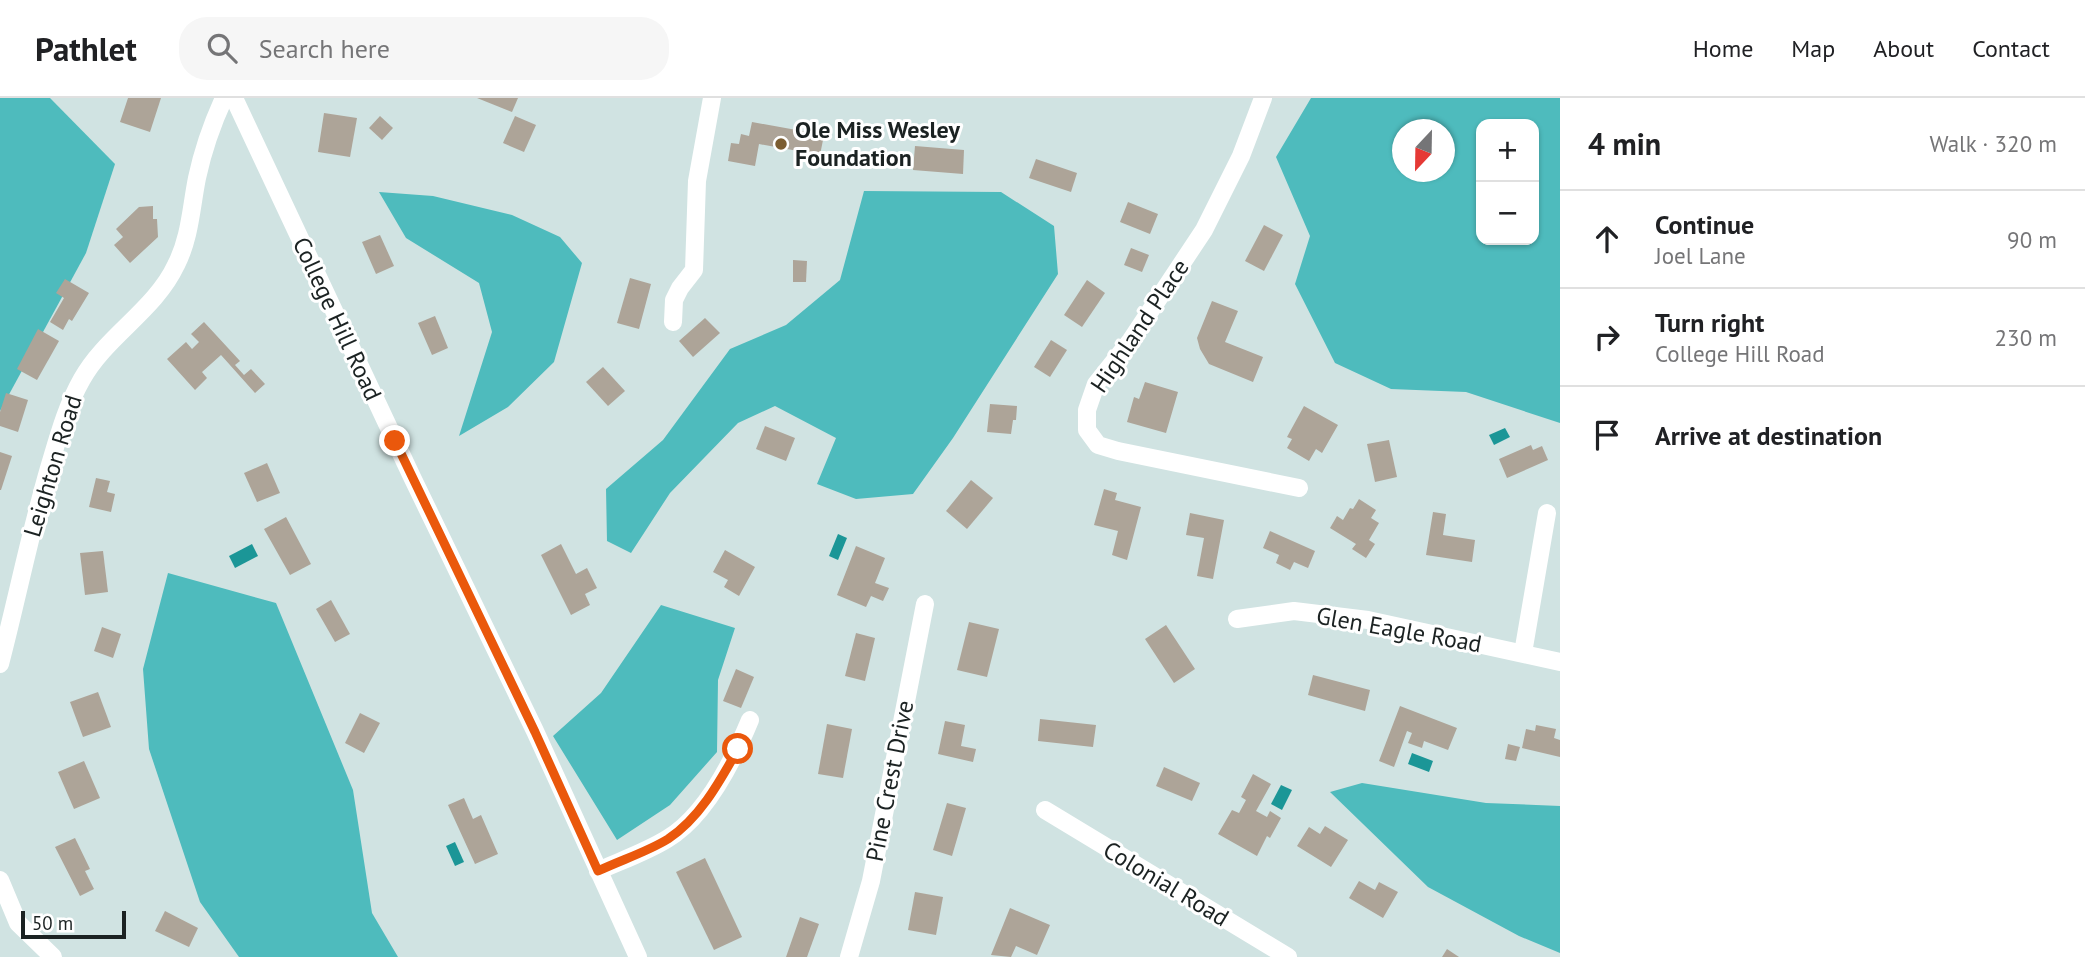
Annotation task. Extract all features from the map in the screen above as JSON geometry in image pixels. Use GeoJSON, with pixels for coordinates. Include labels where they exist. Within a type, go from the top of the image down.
{"type":"FeatureCollection","features":[{"type":"Feature","properties":{"kind":"street","name":"Leighton Road"},"geometry":{"type":"LineString","coordinates":[[0,664],[34,520],[69,403],[89,369],[110,343],[151,302],[175,268],[186,242],[197,179],[209,133],[224,98]]}},
{"type":"Feature","properties":{"kind":"street","name":"College Hill Road"},"geometry":{"type":"LineString","coordinates":[[234,98],[535,732],[638,957]]}},
{"type":"Feature","properties":{"kind":"street"},"geometry":{"type":"LineString","coordinates":[[673,322],[674,299],[694,270],[697,181],[712,98]]}},
{"type":"Feature","properties":{"kind":"street","name":"Highland Place"},"geometry":{"type":"LineString","coordinates":[[1263,98],[1241,156],[1204,230],[1135,334],[1096,384],[1087,410],[1087,429],[1098,445],[1108,448],[1299,488]]}},
{"type":"Feature","properties":{"kind":"street"},"geometry":{"type":"LineString","coordinates":[[1523,653],[1547,513]]}},
{"type":"Feature","properties":{"kind":"street","name":"Pine Crest Drive"},"geometry":{"type":"LineString","coordinates":[[849,957],[871,881],[925,604]]}},
{"type":"Feature","properties":{"kind":"street","name":"Glen Eagle Road"},"geometry":{"type":"LineString","coordinates":[[1237,619],[1293,611],[1368,620],[1560,662]]}},
{"type":"Feature","properties":{"kind":"street"},"geometry":{"type":"LineString","coordinates":[[598,871],[667,839],[690,822],[719,782],[738,749],[750,720]]}},
{"type":"Feature","properties":{"kind":"street","name":"Colonial Road"},"geometry":{"type":"LineString","coordinates":[[1045,810],[1288,957]]}},
{"type":"Feature","properties":{"kind":"street"},"geometry":{"type":"LineString","coordinates":[[0,880],[18,923],[54,957]]}},
{"type":"Feature","properties":{"kind":"shaded area"},"geometry":{"type":"Polygon","coordinates":[[[0,98],[50,98],[115,164],[86,253],[0,411],[0,98]]]}},
{"type":"Feature","properties":{"kind":"shaded area"},"geometry":{"type":"Polygon","coordinates":[[[1311,98],[1560,98],[1560,423],[1466,392],[1391,389],[1335,363],[1295,284],[1310,236],[1276,157],[1311,98]]]}},
{"type":"Feature","properties":{"kind":"shaded area"},"geometry":{"type":"Polygon","coordinates":[[[864,191],[1001,192],[1054,226],[1058,274],[953,438],[913,494],[856,499],[817,484],[836,438],[775,406],[738,423],[670,493],[631,553],[607,541],[606,489],[663,440],[730,349],[786,325],[840,280],[864,191]]]}},
{"type":"Feature","properties":{"kind":"shaded area"},"geometry":{"type":"Polygon","coordinates":[[[379,192],[433,196],[512,215],[560,237],[582,263],[554,362],[508,407],[459,436],[492,332],[479,283],[406,238],[379,192]]]}},
{"type":"Feature","properties":{"kind":"shaded area"},"geometry":{"type":"Polygon","coordinates":[[[1505,428],[1510,437],[1494,445],[1489,435],[1505,428]]]}},
{"type":"Feature","properties":{"kind":"shaded area"},"geometry":{"type":"Polygon","coordinates":[[[838,534],[847,538],[838,560],[829,556],[838,534]]]}},
{"type":"Feature","properties":{"kind":"shaded area"},"geometry":{"type":"Polygon","coordinates":[[[252,544],[258,556],[235,568],[229,556],[252,544]]]}},
{"type":"Feature","properties":{"kind":"shaded area"},"geometry":{"type":"Polygon","coordinates":[[[168,573],[276,603],[353,790],[372,913],[398,957],[239,957],[200,902],[149,749],[143,669],[168,573]]]}},
{"type":"Feature","properties":{"kind":"shaded area"},"geometry":{"type":"Polygon","coordinates":[[[661,605],[735,628],[718,680],[717,752],[670,805],[617,840],[553,736],[601,693],[661,605]]]}},
{"type":"Feature","properties":{"kind":"shaded area"},"geometry":{"type":"Polygon","coordinates":[[[1412,753],[1433,761],[1429,772],[1408,764],[1412,753]]]}},
{"type":"Feature","properties":{"kind":"shaded area"},"geometry":{"type":"Polygon","coordinates":[[[1362,783],[1486,803],[1560,806],[1560,953],[1519,936],[1428,887],[1330,792],[1362,783]]]}},
{"type":"Feature","properties":{"kind":"shaded area"},"geometry":{"type":"Polygon","coordinates":[[[1281,785],[1292,790],[1282,810],[1271,804],[1281,785]]]}},
{"type":"Feature","properties":{"kind":"shaded area"},"geometry":{"type":"Polygon","coordinates":[[[455,842],[464,862],[455,866],[446,846],[455,842]]]}},
{"type":"Feature","properties":{"kind":"building"},"geometry":{"type":"Polygon","coordinates":[[[128,98],[161,98],[150,132],[120,122],[128,98]]]}},
{"type":"Feature","properties":{"kind":"building"},"geometry":{"type":"Polygon","coordinates":[[[477,98],[518,98],[512,112],[477,98]]]}},
{"type":"Feature","properties":{"kind":"building"},"geometry":{"type":"Polygon","coordinates":[[[324,113],[357,118],[350,157],[318,152],[324,113]]]}},
{"type":"Feature","properties":{"kind":"building"},"geometry":{"type":"Polygon","coordinates":[[[380,116],[393,128],[382,140],[369,128],[380,116]]]}},
{"type":"Feature","properties":{"kind":"building"},"geometry":{"type":"Polygon","coordinates":[[[515,116],[536,125],[524,152],[503,143],[515,116]]]}},
{"type":"Feature","properties":{"kind":"building","name":"Ole Miss Wesley Foundation"},"geometry":{"type":"Polygon","coordinates":[[[752,122],[824,135],[820,155],[759,144],[755,166],[728,161],[731,143],[739,144],[741,134],[749,136],[752,122]]]}},
{"type":"Feature","properties":{"kind":"building"},"geometry":{"type":"Polygon","coordinates":[[[915,146],[964,150],[963,174],[913,170],[915,146]]]}},
{"type":"Feature","properties":{"kind":"building"},"geometry":{"type":"Polygon","coordinates":[[[1036,159],[1077,173],[1071,192],[1029,178],[1036,159]]]}},
{"type":"Feature","properties":{"kind":"building"},"geometry":{"type":"Polygon","coordinates":[[[1128,202],[1158,214],[1150,234],[1120,222],[1128,202]]]}},
{"type":"Feature","properties":{"kind":"building"},"geometry":{"type":"Polygon","coordinates":[[[153,206],[158,237],[130,263],[114,245],[123,237],[116,229],[139,207],[153,206]]]}},
{"type":"Feature","properties":{"kind":"building"},"geometry":{"type":"Polygon","coordinates":[[[1264,225],[1283,235],[1264,271],[1245,261],[1264,225]]]}},
{"type":"Feature","properties":{"kind":"building"},"geometry":{"type":"Polygon","coordinates":[[[380,235],[394,266],[376,274],[362,242],[380,235]]]}},
{"type":"Feature","properties":{"kind":"building"},"geometry":{"type":"Polygon","coordinates":[[[1131,248],[1149,255],[1142,272],[1124,265],[1131,248]]]}},
{"type":"Feature","properties":{"kind":"building"},"geometry":{"type":"Polygon","coordinates":[[[793,260],[807,261],[806,282],[793,282],[793,260]]]}},
{"type":"Feature","properties":{"kind":"building"},"geometry":{"type":"Polygon","coordinates":[[[630,278],[651,284],[639,329],[617,323],[630,278]]]}},
{"type":"Feature","properties":{"kind":"building"},"geometry":{"type":"Polygon","coordinates":[[[65,279],[89,293],[72,321],[69,319],[63,330],[50,322],[64,298],[56,293],[65,279]]]}},
{"type":"Feature","properties":{"kind":"building"},"geometry":{"type":"Polygon","coordinates":[[[1087,280],[1105,293],[1082,327],[1064,315],[1087,280]]]}},
{"type":"Feature","properties":{"kind":"building"},"geometry":{"type":"Polygon","coordinates":[[[1212,301],[1238,311],[1225,342],[1263,357],[1253,382],[1209,364],[1200,349],[1197,338],[1212,301]]]}},
{"type":"Feature","properties":{"kind":"building"},"geometry":{"type":"Polygon","coordinates":[[[435,316],[448,348],[432,355],[418,323],[435,316]]]}},
{"type":"Feature","properties":{"kind":"building"},"geometry":{"type":"Polygon","coordinates":[[[705,318],[720,333],[693,357],[679,341],[705,318]]]}},
{"type":"Feature","properties":{"kind":"building"},"geometry":{"type":"Polygon","coordinates":[[[204,322],[240,361],[235,365],[244,375],[251,369],[265,384],[255,393],[221,355],[202,372],[207,378],[195,390],[167,359],[186,342],[192,349],[199,342],[191,334],[204,322]]]}},
{"type":"Feature","properties":{"kind":"building"},"geometry":{"type":"Polygon","coordinates":[[[38,329],[59,341],[37,380],[17,369],[38,329]]]}},
{"type":"Feature","properties":{"kind":"building"},"geometry":{"type":"Polygon","coordinates":[[[1051,340],[1067,350],[1050,377],[1034,367],[1051,340]]]}},
{"type":"Feature","properties":{"kind":"building"},"geometry":{"type":"Polygon","coordinates":[[[603,367],[625,391],[608,406],[586,382],[603,367]]]}},
{"type":"Feature","properties":{"kind":"building"},"geometry":{"type":"Polygon","coordinates":[[[1145,382],[1178,392],[1166,433],[1127,422],[1134,397],[1139,399],[1145,382]]]}},
{"type":"Feature","properties":{"kind":"building"},"geometry":{"type":"Polygon","coordinates":[[[6,393],[28,400],[18,432],[0,426],[0,412],[6,393]]]}},
{"type":"Feature","properties":{"kind":"building"},"geometry":{"type":"Polygon","coordinates":[[[990,404],[1017,406],[1011,434],[987,432],[990,404]]]}},
{"type":"Feature","properties":{"kind":"building"},"geometry":{"type":"Polygon","coordinates":[[[1304,406],[1338,425],[1322,453],[1316,449],[1309,461],[1287,448],[1292,439],[1287,437],[1304,406]]]}},
{"type":"Feature","properties":{"kind":"building"},"geometry":{"type":"Polygon","coordinates":[[[765,426],[795,438],[786,461],[756,449],[765,426]]]}},
{"type":"Feature","properties":{"kind":"building"},"geometry":{"type":"Polygon","coordinates":[[[1389,440],[1397,477],[1375,482],[1367,444],[1389,440]]]}},
{"type":"Feature","properties":{"kind":"building"},"geometry":{"type":"Polygon","coordinates":[[[1531,445],[1533,450],[1542,446],[1548,460],[1507,478],[1499,459],[1531,445]]]}},
{"type":"Feature","properties":{"kind":"building"},"geometry":{"type":"Polygon","coordinates":[[[0,452],[12,456],[1,490],[0,490],[0,452]]]}},
{"type":"Feature","properties":{"kind":"building"},"geometry":{"type":"Polygon","coordinates":[[[267,463],[280,493],[257,502],[244,473],[267,463]]]}},
{"type":"Feature","properties":{"kind":"building"},"geometry":{"type":"Polygon","coordinates":[[[96,478],[110,481],[107,492],[115,494],[111,512],[89,507],[96,478]]]}},
{"type":"Feature","properties":{"kind":"building"},"geometry":{"type":"Polygon","coordinates":[[[971,480],[993,498],[967,529],[946,511],[971,480]]]}},
{"type":"Feature","properties":{"kind":"building"},"geometry":{"type":"Polygon","coordinates":[[[1104,489],[1117,493],[1115,500],[1141,507],[1127,560],[1112,555],[1118,531],[1094,525],[1104,489]]]}},
{"type":"Feature","properties":{"kind":"building"},"geometry":{"type":"Polygon","coordinates":[[[1359,499],[1376,510],[1371,518],[1379,523],[1369,540],[1375,544],[1366,558],[1352,549],[1356,544],[1330,528],[1337,516],[1343,520],[1359,499]]]}},
{"type":"Feature","properties":{"kind":"building"},"geometry":{"type":"Polygon","coordinates":[[[1433,512],[1446,514],[1443,535],[1475,540],[1472,562],[1426,555],[1433,512]]]}},
{"type":"Feature","properties":{"kind":"building"},"geometry":{"type":"Polygon","coordinates":[[[1190,513],[1224,520],[1213,579],[1197,576],[1204,538],[1186,535],[1190,513]]]}},
{"type":"Feature","properties":{"kind":"building"},"geometry":{"type":"Polygon","coordinates":[[[286,517],[311,564],[290,575],[264,529],[286,517]]]}},
{"type":"Feature","properties":{"kind":"building"},"geometry":{"type":"Polygon","coordinates":[[[1270,531],[1315,551],[1308,568],[1294,562],[1290,570],[1276,563],[1279,555],[1263,548],[1270,531]]]}},
{"type":"Feature","properties":{"kind":"building"},"geometry":{"type":"Polygon","coordinates":[[[561,544],[576,574],[587,568],[597,588],[585,594],[590,605],[571,615],[541,555],[561,544]]]}},
{"type":"Feature","properties":{"kind":"building"},"geometry":{"type":"Polygon","coordinates":[[[856,546],[885,558],[875,583],[889,588],[883,601],[871,596],[866,607],[837,595],[856,546]]]}},
{"type":"Feature","properties":{"kind":"building"},"geometry":{"type":"Polygon","coordinates":[[[725,550],[755,567],[739,596],[724,587],[728,580],[713,572],[725,550]]]}},
{"type":"Feature","properties":{"kind":"building"},"geometry":{"type":"Polygon","coordinates":[[[103,551],[108,592],[85,595],[80,553],[103,551]]]}},
{"type":"Feature","properties":{"kind":"building"},"geometry":{"type":"Polygon","coordinates":[[[331,600],[350,634],[335,642],[316,609],[331,600]]]}},
{"type":"Feature","properties":{"kind":"building"},"geometry":{"type":"Polygon","coordinates":[[[969,622],[999,629],[987,677],[957,670],[969,622]]]}},
{"type":"Feature","properties":{"kind":"building"},"geometry":{"type":"Polygon","coordinates":[[[1166,625],[1195,669],[1174,683],[1145,639],[1166,625]]]}},
{"type":"Feature","properties":{"kind":"building"},"geometry":{"type":"Polygon","coordinates":[[[102,627],[121,634],[113,658],[94,651],[102,627]]]}},
{"type":"Feature","properties":{"kind":"building"},"geometry":{"type":"Polygon","coordinates":[[[856,633],[875,638],[865,681],[845,676],[856,633]]]}},
{"type":"Feature","properties":{"kind":"building"},"geometry":{"type":"Polygon","coordinates":[[[736,669],[754,677],[741,708],[723,701],[736,669]]]}},
{"type":"Feature","properties":{"kind":"building"},"geometry":{"type":"Polygon","coordinates":[[[1313,675],[1370,690],[1365,711],[1308,695],[1313,675]]]}},
{"type":"Feature","properties":{"kind":"building"},"geometry":{"type":"Polygon","coordinates":[[[98,692],[111,727],[83,737],[70,702],[98,692]]]}},
{"type":"Feature","properties":{"kind":"building"},"geometry":{"type":"Polygon","coordinates":[[[1400,706],[1457,728],[1448,750],[1424,741],[1422,748],[1408,743],[1412,733],[1407,731],[1394,767],[1379,761],[1400,706]]]}},
{"type":"Feature","properties":{"kind":"building"},"geometry":{"type":"Polygon","coordinates":[[[360,713],[380,723],[364,753],[345,743],[360,713]]]}},
{"type":"Feature","properties":{"kind":"building"},"geometry":{"type":"Polygon","coordinates":[[[1040,719],[1096,725],[1093,747],[1038,741],[1040,719]]]}},
{"type":"Feature","properties":{"kind":"building"},"geometry":{"type":"Polygon","coordinates":[[[945,721],[965,725],[961,746],[976,749],[973,762],[938,754],[945,721]]]}},
{"type":"Feature","properties":{"kind":"building"},"geometry":{"type":"Polygon","coordinates":[[[827,724],[852,729],[843,778],[818,774],[827,724]]]}},
{"type":"Feature","properties":{"kind":"building"},"geometry":{"type":"Polygon","coordinates":[[[1536,725],[1556,729],[1554,738],[1560,740],[1560,757],[1522,748],[1526,729],[1535,731],[1536,725]]]}},
{"type":"Feature","properties":{"kind":"building"},"geometry":{"type":"Polygon","coordinates":[[[1508,744],[1520,747],[1516,761],[1505,759],[1508,744]]]}},
{"type":"Feature","properties":{"kind":"building"},"geometry":{"type":"Polygon","coordinates":[[[84,761],[100,798],[74,809],[58,772],[84,761]]]}},
{"type":"Feature","properties":{"kind":"building"},"geometry":{"type":"Polygon","coordinates":[[[1164,767],[1200,783],[1192,801],[1156,786],[1164,767]]]}},
{"type":"Feature","properties":{"kind":"building"},"geometry":{"type":"Polygon","coordinates":[[[1253,774],[1271,784],[1256,811],[1267,817],[1270,811],[1281,818],[1270,838],[1267,836],[1257,856],[1218,834],[1232,810],[1239,813],[1246,800],[1241,797],[1253,774]]]}},
{"type":"Feature","properties":{"kind":"building"},"geometry":{"type":"Polygon","coordinates":[[[464,798],[473,819],[481,815],[498,854],[475,864],[448,805],[464,798]]]}},
{"type":"Feature","properties":{"kind":"building"},"geometry":{"type":"Polygon","coordinates":[[[947,803],[966,808],[952,856],[933,850],[947,803]]]}},
{"type":"Feature","properties":{"kind":"building"},"geometry":{"type":"Polygon","coordinates":[[[1325,826],[1348,840],[1331,867],[1297,846],[1309,827],[1320,834],[1325,826]]]}},
{"type":"Feature","properties":{"kind":"building"},"geometry":{"type":"Polygon","coordinates":[[[75,838],[90,869],[85,871],[94,889],[80,896],[55,847],[75,838]]]}},
{"type":"Feature","properties":{"kind":"building"},"geometry":{"type":"Polygon","coordinates":[[[705,858],[742,937],[714,950],[676,872],[705,858]]]}},
{"type":"Feature","properties":{"kind":"building"},"geometry":{"type":"Polygon","coordinates":[[[1359,881],[1375,890],[1379,882],[1398,892],[1383,918],[1349,898],[1359,881]]]}},
{"type":"Feature","properties":{"kind":"building"},"geometry":{"type":"Polygon","coordinates":[[[915,892],[943,897],[936,935],[908,930],[915,892]]]}},
{"type":"Feature","properties":{"kind":"building"},"geometry":{"type":"Polygon","coordinates":[[[1010,908],[1050,925],[1037,955],[1016,946],[1011,957],[991,955],[1010,908]]]}},
{"type":"Feature","properties":{"kind":"building"},"geometry":{"type":"Polygon","coordinates":[[[165,911],[198,928],[189,947],[155,931],[165,911]]]}},
{"type":"Feature","properties":{"kind":"building"},"geometry":{"type":"Polygon","coordinates":[[[800,917],[819,924],[807,957],[786,957],[800,917]]]}},
{"type":"Feature","properties":{"kind":"building"},"geometry":{"type":"Polygon","coordinates":[[[1447,949],[1459,957],[1442,957],[1447,949]]]}},
{"type":"Feature","properties":{"kind":"place","name":"Ole Miss Wesley Foundation"},"geometry":{"type":"Point","coordinates":[781,144]}},
{"type":"Feature","properties":{"kind":"route"},"geometry":{"type":"LineString","coordinates":[[395,441],[535,732],[598,871],[667,839],[690,822],[719,782],[738,749]]}}]}
